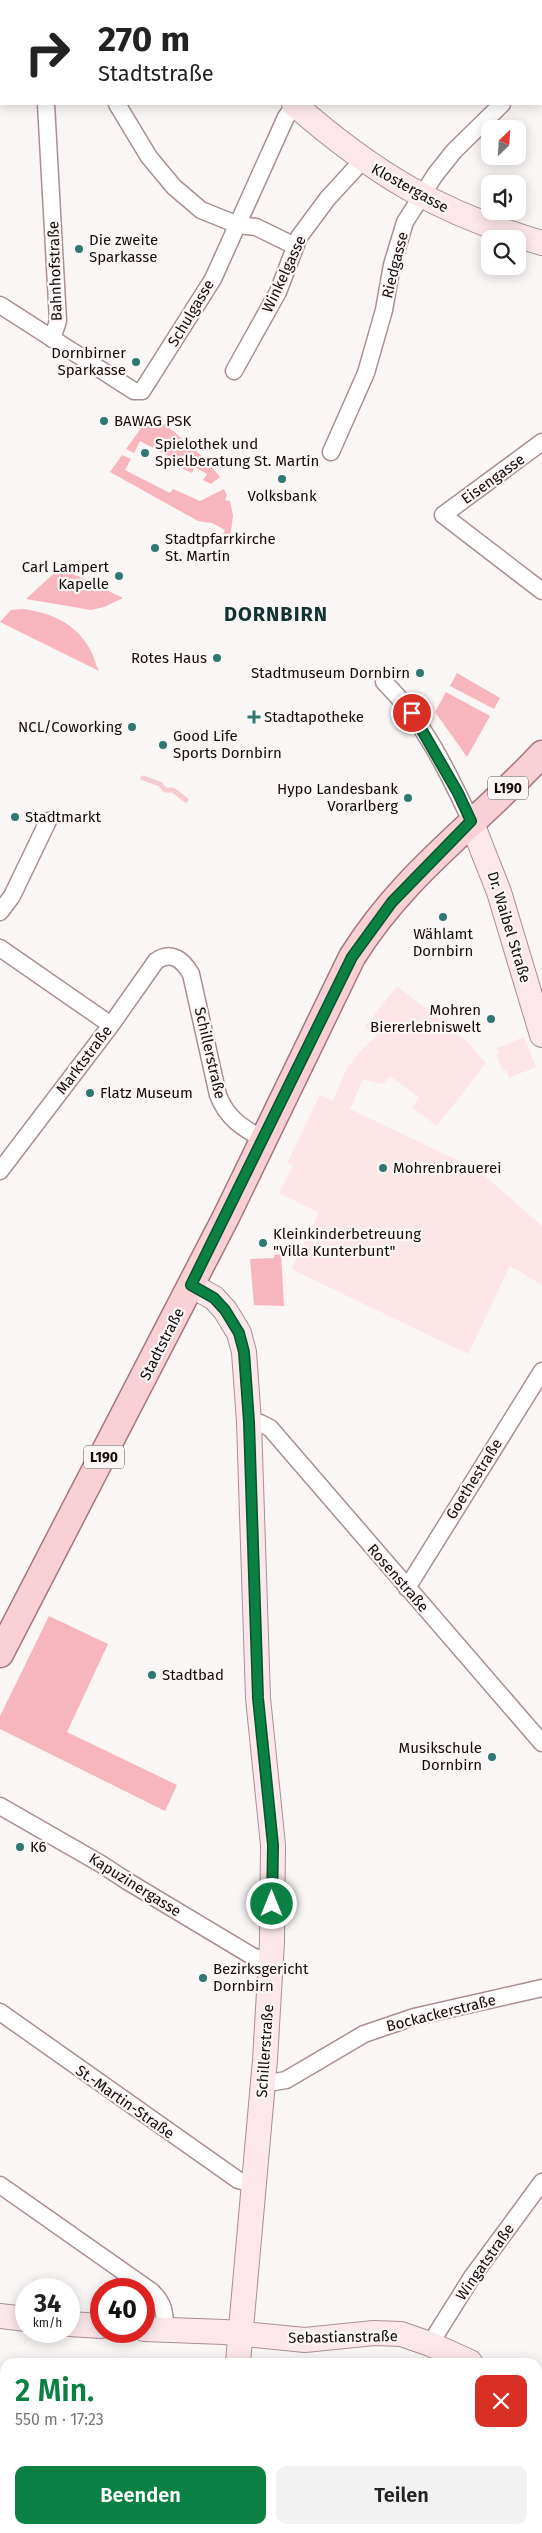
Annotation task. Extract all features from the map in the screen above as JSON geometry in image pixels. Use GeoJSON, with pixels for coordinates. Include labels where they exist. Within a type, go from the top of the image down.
{"type":"FeatureCollection","features":[{"type":"Feature","properties":{"kind":"main road","name":"Stadtstraße"},"geometry":{"type":"LineString","coordinates":[[0,1654],[188,1292],[264,1140],[339,982],[367,933],[399,893],[471,821],[524,774],[542,754]]}},
{"type":"Feature","properties":{"kind":"street","name":"Bahnhofstraße"},"geometry":{"type":"LineString","coordinates":[[46,105],[58,321],[52,339],[134,391]]}},
{"type":"Feature","properties":{"kind":"street"},"geometry":{"type":"LineString","coordinates":[[118,105],[149,157],[174,187],[202,210],[238,225],[256,227],[295,246]]}},
{"type":"Feature","properties":{"kind":"street","name":"Schulgasse"},"geometry":{"type":"LineString","coordinates":[[134,391],[142,391],[213,279],[293,105]]}},
{"type":"Feature","properties":{"kind":"street","name":"Klostergasse"},"geometry":{"type":"LineString","coordinates":[[295,105],[362,161],[420,196],[504,232],[542,243]]}},
{"type":"Feature","properties":{"kind":"street","name":"Riedgasse"},"geometry":{"type":"LineString","coordinates":[[332,452],[366,373],[384,310],[392,265],[406,222],[420,196],[454,151],[501,105]]}},
{"type":"Feature","properties":{"kind":"street","name":"Winkelgasse"},"geometry":{"type":"LineString","coordinates":[[234,372],[278,292],[299,237],[328,198],[362,161]]}},
{"type":"Feature","properties":{"kind":"street"},"geometry":{"type":"LineString","coordinates":[[0,304],[52,339]]}},
{"type":"Feature","properties":{"kind":"street","name":"Eisengasse"},"geometry":{"type":"LineString","coordinates":[[542,442],[444,515],[542,591]]}},
{"type":"Feature","properties":{"kind":"street"},"geometry":{"type":"LineString","coordinates":[[384,682],[402,699],[421,726],[471,821]]}},
{"type":"Feature","properties":{"kind":"street"},"geometry":{"type":"LineString","coordinates":[[0,912],[12,896],[48,821]]}},
{"type":"Feature","properties":{"kind":"street","name":"Dr. Waibel Straße"},"geometry":{"type":"LineString","coordinates":[[471,821],[496,884],[542,1035]]}},
{"type":"Feature","properties":{"kind":"street"},"geometry":{"type":"LineString","coordinates":[[0,948],[111,1026]]}},
{"type":"Feature","properties":{"kind":"street","name":"Schillerstraße"},"geometry":{"type":"LineString","coordinates":[[167,956],[182,960],[191,974],[218,1095],[224,1110],[244,1129],[264,1140]]}},
{"type":"Feature","properties":{"kind":"street","name":"Marktstraße"},"geometry":{"type":"LineString","coordinates":[[0,1171],[111,1026],[156,961],[167,956]]}},
{"type":"Feature","properties":{"kind":"street","name":"Schillerstraße"},"geometry":{"type":"LineString","coordinates":[[188,1292],[214,1298],[239,1333],[244,1352],[249,1422],[258,1698],[273,1845],[270,1962],[263,2084],[239,2358]]}},
{"type":"Feature","properties":{"kind":"street","name":"Goethestraße"},"geometry":{"type":"LineString","coordinates":[[406,1588],[542,1371]]}},
{"type":"Feature","properties":{"kind":"street","name":"Rosenstraße"},"geometry":{"type":"LineString","coordinates":[[249,1422],[260,1423],[270,1428],[406,1588],[542,1743]]}},
{"type":"Feature","properties":{"kind":"street","name":"Kapuzinergasse"},"geometry":{"type":"LineString","coordinates":[[0,1806],[102,1864],[252,1956],[270,1962]]}},
{"type":"Feature","properties":{"kind":"street","name":"Bockackerstraße"},"geometry":{"type":"LineString","coordinates":[[263,2084],[286,2080],[362,2035],[414,2016],[542,1988]]}},
{"type":"Feature","properties":{"kind":"street","name":"St.-Martin-Straße"},"geometry":{"type":"LineString","coordinates":[[0,2012],[230,2175],[238,2180],[254,2184]]}},
{"type":"Feature","properties":{"kind":"street","name":"Wingatstraße"},"geometry":{"type":"LineString","coordinates":[[430,2344],[472,2277],[542,2182]]}},
{"type":"Feature","properties":{"kind":"street"},"geometry":{"type":"LineString","coordinates":[[0,2185],[132,2278]]}},
{"type":"Feature","properties":{"kind":"street"},"geometry":{"type":"LineString","coordinates":[[155,2295],[160,2299],[165,2310],[155,2327]]}},
{"type":"Feature","properties":{"kind":"street"},"geometry":{"type":"LineString","coordinates":[[0,2316],[15,2318]]}},
{"type":"Feature","properties":{"kind":"street","name":"Sebastianstraße"},"geometry":{"type":"LineString","coordinates":[[155,2329],[242,2333],[305,2340],[374,2333],[400,2334],[430,2344],[461,2358]]}},
{"type":"Feature","properties":{"kind":"shaded area"},"geometry":{"type":"Polygon","coordinates":[[[144,424],[153,428],[165,424],[203,457],[220,477],[211,484],[203,480],[207,474],[195,467],[192,473],[183,469],[184,464],[140,441],[134,453],[126,449],[144,424]]]}},
{"type":"Feature","properties":{"kind":"shaded area"},"geometry":{"type":"Polygon","coordinates":[[[122,455],[131,459],[125,470],[170,493],[173,489],[200,501],[224,489],[227,495],[225,500],[230,501],[233,516],[229,545],[219,543],[225,530],[212,523],[198,521],[110,472],[122,455]]]}},
{"type":"Feature","properties":{"kind":"shaded area"},"geometry":{"type":"Polygon","coordinates":[[[65,570],[123,598],[104,607],[91,610],[26,599],[53,574],[65,570]]]}},
{"type":"Feature","properties":{"kind":"shaded area"},"geometry":{"type":"Polygon","coordinates":[[[23,609],[44,613],[70,626],[90,649],[99,671],[0,622],[11,610],[23,609]]]}},
{"type":"Feature","properties":{"kind":"shaded area"},"geometry":{"type":"Polygon","coordinates":[[[457,673],[500,698],[494,709],[450,686],[457,673]]]}},
{"type":"Feature","properties":{"kind":"shaded area"},"geometry":{"type":"Polygon","coordinates":[[[446,692],[490,716],[467,757],[435,712],[446,692]]]}},
{"type":"Feature","properties":{"kind":"shaded area","name":"Mohrenbrauerei"},"geometry":{"type":"Polygon","coordinates":[[[397,986],[466,1040],[486,1063],[437,1126],[412,1107],[419,1098],[390,1076],[383,1084],[363,1080],[350,1109],[478,1170],[542,1226],[542,1285],[510,1266],[468,1354],[291,1269],[319,1213],[279,1193],[293,1166],[287,1163],[320,1095],[333,1101],[347,1068],[361,1050],[377,1036],[365,1027],[397,986]]]}},
{"type":"Feature","properties":{"kind":"shaded area"},"geometry":{"type":"Polygon","coordinates":[[[524,1037],[536,1067],[509,1078],[506,1070],[503,1071],[496,1055],[499,1053],[497,1048],[524,1037]]]}},
{"type":"Feature","properties":{"kind":"shaded area"},"geometry":{"type":"Polygon","coordinates":[[[281,1254],[284,1306],[254,1305],[250,1259],[274,1258],[274,1255],[281,1254]]]}},
{"type":"Feature","properties":{"kind":"shaded area"},"geometry":{"type":"Polygon","coordinates":[[[49,1616],[108,1644],[67,1732],[177,1785],[165,1811],[0,1729],[0,1716],[49,1616]]]}},
{"type":"Feature","properties":{"kind":"waterway"},"geometry":{"type":"LineString","coordinates":[[143,778],[160,784],[165,790],[173,790],[186,800]]}},
{"type":"Feature","properties":{"kind":"place","name":"Die zweite Sparkasse"},"geometry":{"type":"Point","coordinates":[79,249]}},
{"type":"Feature","properties":{"kind":"place","name":"Dornbirner Sparkasse"},"geometry":{"type":"Point","coordinates":[136,362]}},
{"type":"Feature","properties":{"kind":"place","name":"BAWAG PSK"},"geometry":{"type":"Point","coordinates":[104,421]}},
{"type":"Feature","properties":{"kind":"place","name":"Spielothek und Spielberatung St. Martin"},"geometry":{"type":"Point","coordinates":[145,453]}},
{"type":"Feature","properties":{"kind":"place","name":"Volksbank"},"geometry":{"type":"Point","coordinates":[282,479]}},
{"type":"Feature","properties":{"kind":"place","name":"Stadtpfarrkirche St. Martin"},"geometry":{"type":"Point","coordinates":[155,548]}},
{"type":"Feature","properties":{"kind":"place","name":"Carl Lampert Kapelle"},"geometry":{"type":"Point","coordinates":[119,576]}},
{"type":"Feature","properties":{"kind":"place","name":"Rotes Haus"},"geometry":{"type":"Point","coordinates":[217,658]}},
{"type":"Feature","properties":{"kind":"place","name":"Stadtmuseum Dornbirn"},"geometry":{"type":"Point","coordinates":[420,673]}},
{"type":"Feature","properties":{"kind":"place","name":"Stadtapotheke"},"geometry":{"type":"Point","coordinates":[254,717]}},
{"type":"Feature","properties":{"kind":"place","name":"NCL/Coworking"},"geometry":{"type":"Point","coordinates":[132,727]}},
{"type":"Feature","properties":{"kind":"place","name":"Good Life Sports Dornbirn"},"geometry":{"type":"Point","coordinates":[163,745]}},
{"type":"Feature","properties":{"kind":"place","name":"Hypo Landesbank Vorarlberg"},"geometry":{"type":"Point","coordinates":[408,798]}},
{"type":"Feature","properties":{"kind":"place","name":"Stadtmarkt"},"geometry":{"type":"Point","coordinates":[15,817]}},
{"type":"Feature","properties":{"kind":"place","name":"Wählamt Dornbirn"},"geometry":{"type":"Point","coordinates":[443,917]}},
{"type":"Feature","properties":{"kind":"place","name":"Mohren Biererlebniswelt"},"geometry":{"type":"Point","coordinates":[491,1019]}},
{"type":"Feature","properties":{"kind":"place","name":"Flatz Museum"},"geometry":{"type":"Point","coordinates":[90,1093]}},
{"type":"Feature","properties":{"kind":"place","name":"Mohrenbrauerei"},"geometry":{"type":"Point","coordinates":[383,1168]}},
{"type":"Feature","properties":{"kind":"place","name":"Kleinkinderbetreuung \"Villa Kunterbunt\""},"geometry":{"type":"Point","coordinates":[263,1243]}},
{"type":"Feature","properties":{"kind":"place","name":"Stadtbad"},"geometry":{"type":"Point","coordinates":[152,1675]}},
{"type":"Feature","properties":{"kind":"place","name":"Musikschule Dornbirn"},"geometry":{"type":"Point","coordinates":[492,1757]}},
{"type":"Feature","properties":{"kind":"place","name":"K6"},"geometry":{"type":"Point","coordinates":[20,1847]}},
{"type":"Feature","properties":{"kind":"place","name":"Bezirksgericht Dornbirn"},"geometry":{"type":"Point","coordinates":[203,1978]}},
{"type":"Feature","properties":{"kind":"district","name":"DORNBIRN"},"geometry":{"type":"Point","coordinates":[276,614]}},
{"type":"Feature","properties":{"kind":"route"},"geometry":{"type":"LineString","coordinates":[[272,1904],[273,1845],[258,1698],[249,1422],[244,1352],[239,1333],[225,1310],[214,1298],[191,1285],[264,1140],[352,957],[384,910],[471,821],[458,793],[412,713]]}}]}
